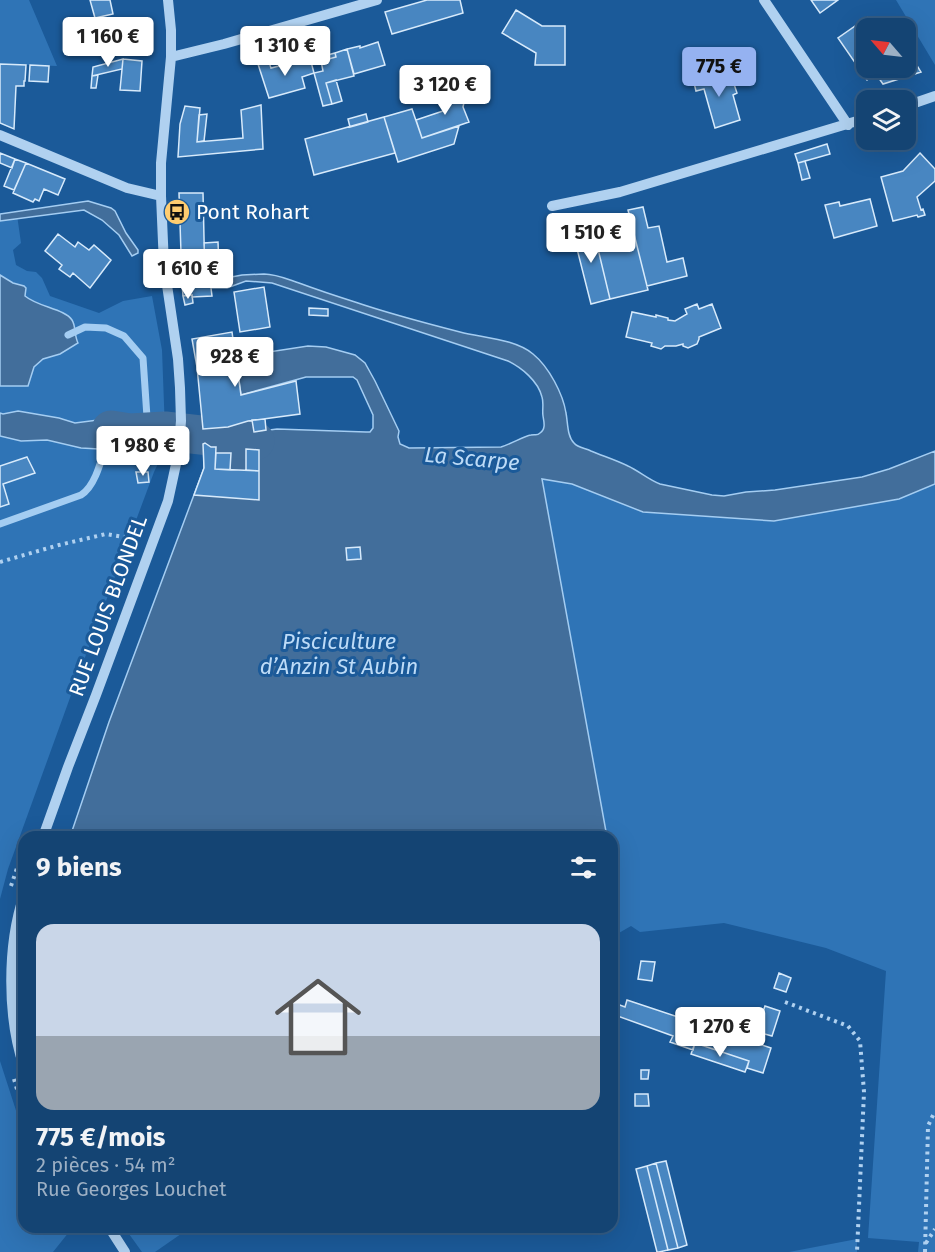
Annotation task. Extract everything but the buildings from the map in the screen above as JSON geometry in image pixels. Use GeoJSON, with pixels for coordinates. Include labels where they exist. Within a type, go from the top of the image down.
{"type":"FeatureCollection","features":[{"type":"Feature","properties":{"kind":"street","name":"RUE LOUIS BLONDEL"},"geometry":{"type":"LineString","coordinates":[[45,831],[168,501],[180,443],[178,359],[164,266],[161,196],[161,163],[171,57],[168,0]]}},
{"type":"Feature","properties":{"kind":"street"},"geometry":{"type":"LineString","coordinates":[[171,57],[378,0]]}},
{"type":"Feature","properties":{"kind":"street"},"geometry":{"type":"LineString","coordinates":[[764,0],[848,124]]}},
{"type":"Feature","properties":{"kind":"street"},"geometry":{"type":"LineString","coordinates":[[916,103],[935,96]]}},
{"type":"Feature","properties":{"kind":"street"},"geometry":{"type":"LineString","coordinates":[[552,206],[620,192],[856,121]]}},
{"type":"Feature","properties":{"kind":"street"},"geometry":{"type":"LineString","coordinates":[[0,135],[127,188],[161,196]]}},
{"type":"Feature","properties":{"kind":"street"},"geometry":{"type":"LineString","coordinates":[[18,920],[11,969],[14,1023],[18,1041]]}},
{"type":"Feature","properties":{"kind":"street"},"geometry":{"type":"LineString","coordinates":[[113,1233],[125,1252]]}},
{"type":"Feature","properties":{"kind":"path"},"geometry":{"type":"LineString","coordinates":[[0,562],[59,544],[106,534],[129,538],[151,546]]}},
{"type":"Feature","properties":{"kind":"path"},"geometry":{"type":"LineString","coordinates":[[785,1002],[848,1026],[860,1041],[864,1092],[856,1252]]}},
{"type":"Feature","properties":{"kind":"path"},"geometry":{"type":"LineString","coordinates":[[925,1252],[928,1126],[935,1111]]}},
{"type":"Feature","properties":{"kind":"path"},"geometry":{"type":"LineString","coordinates":[[925,1244],[935,1229]]}},
{"type":"Feature","properties":{"kind":"shaded area"},"geometry":{"type":"Polygon","coordinates":[[[0,0],[29,0],[57,66],[0,64],[0,0]]]}},
{"type":"Feature","properties":{"kind":"shaded area"},"geometry":{"type":"Polygon","coordinates":[[[896,0],[935,0],[935,65],[916,33],[916,18],[907,18],[896,0]]]}},
{"type":"Feature","properties":{"kind":"shaded area"},"geometry":{"type":"Polygon","coordinates":[[[17,215],[21,243],[13,250],[16,265],[27,271],[36,272],[42,278],[50,296],[99,313],[123,301],[152,296],[162,350],[165,431],[164,451],[154,472],[22,831],[18,831],[18,841],[0,899],[0,386],[28,386],[33,367],[43,359],[60,354],[75,337],[68,315],[31,301],[25,296],[24,286],[13,283],[0,275],[0,217],[17,215]]]}},
{"type":"Feature","properties":{"kind":"shaded area"},"geometry":{"type":"Polygon","coordinates":[[[542,478],[572,484],[643,512],[774,521],[899,499],[935,484],[935,1252],[918,1252],[919,1242],[868,1238],[886,971],[826,948],[724,923],[640,932],[631,926],[618,934],[618,831],[606,831],[542,478]]]}},
{"type":"Feature","properties":{"kind":"shaded area"},"geometry":{"type":"Polygon","coordinates":[[[0,1061],[18,1117],[18,1233],[68,1233],[53,1252],[0,1252],[0,1061]]]}},
{"type":"Feature","properties":{"kind":"shaded area"},"geometry":{"type":"Polygon","coordinates":[[[128,1233],[182,1233],[155,1252],[142,1252],[128,1233]]]}},
{"type":"Feature","properties":{"kind":"shaded area"},"geometry":{"type":"Polygon","coordinates":[[[857,1239],[857,1252],[789,1252],[857,1239]]]}},
{"type":"Feature","properties":{"kind":"water"},"geometry":{"type":"Polygon","coordinates":[[[88,201],[115,211],[138,253],[132,256],[119,235],[102,220],[84,210],[0,221],[0,214],[88,201]]]}},
{"type":"Feature","properties":{"kind":"water","name":"Pisciculture d’Anzin St Aubin"},"geometry":{"type":"Polygon","coordinates":[[[264,274],[282,277],[394,314],[508,342],[526,349],[539,359],[554,381],[564,406],[570,437],[576,445],[632,468],[660,484],[724,496],[775,490],[862,477],[935,451],[935,484],[899,499],[774,521],[643,512],[572,484],[542,479],[606,831],[72,831],[109,722],[204,468],[203,429],[228,427],[254,432],[277,429],[370,432],[373,428],[373,415],[357,380],[353,377],[306,377],[241,395],[236,357],[308,346],[326,347],[355,355],[365,363],[375,381],[399,431],[400,444],[409,448],[501,447],[538,434],[544,427],[540,391],[529,376],[508,361],[272,283],[246,281],[227,288],[211,288],[205,282],[242,275],[264,274]]]}},
{"type":"Feature","properties":{"kind":"water"},"geometry":{"type":"Polygon","coordinates":[[[0,275],[13,283],[24,286],[25,296],[30,300],[69,316],[74,325],[78,343],[60,354],[43,359],[34,367],[28,386],[0,386],[0,275]]]}},
{"type":"Feature","properties":{"kind":"water"},"geometry":{"type":"Polygon","coordinates":[[[18,411],[75,423],[98,420],[134,425],[158,422],[163,414],[164,451],[138,456],[81,448],[47,440],[21,441],[0,436],[0,413],[18,411]]]}},
{"type":"Feature","properties":{"kind":"waterway"},"geometry":{"type":"LineString","coordinates":[[68,335],[85,327],[106,328],[124,336],[143,358],[148,432]]}},
{"type":"Feature","properties":{"kind":"waterway","name":"La Scarpe"},"geometry":{"type":"LineString","coordinates":[[111,430],[130,433],[165,431],[255,441]]}},
{"type":"Feature","properties":{"kind":"waterway"},"geometry":{"type":"LineString","coordinates":[[0,524],[81,495],[91,485],[101,463],[107,441]]}},
{"type":"Feature","properties":{"kind":"place","name":"Pont Rohart"},"geometry":{"type":"Point","coordinates":[177,212]}}]}
